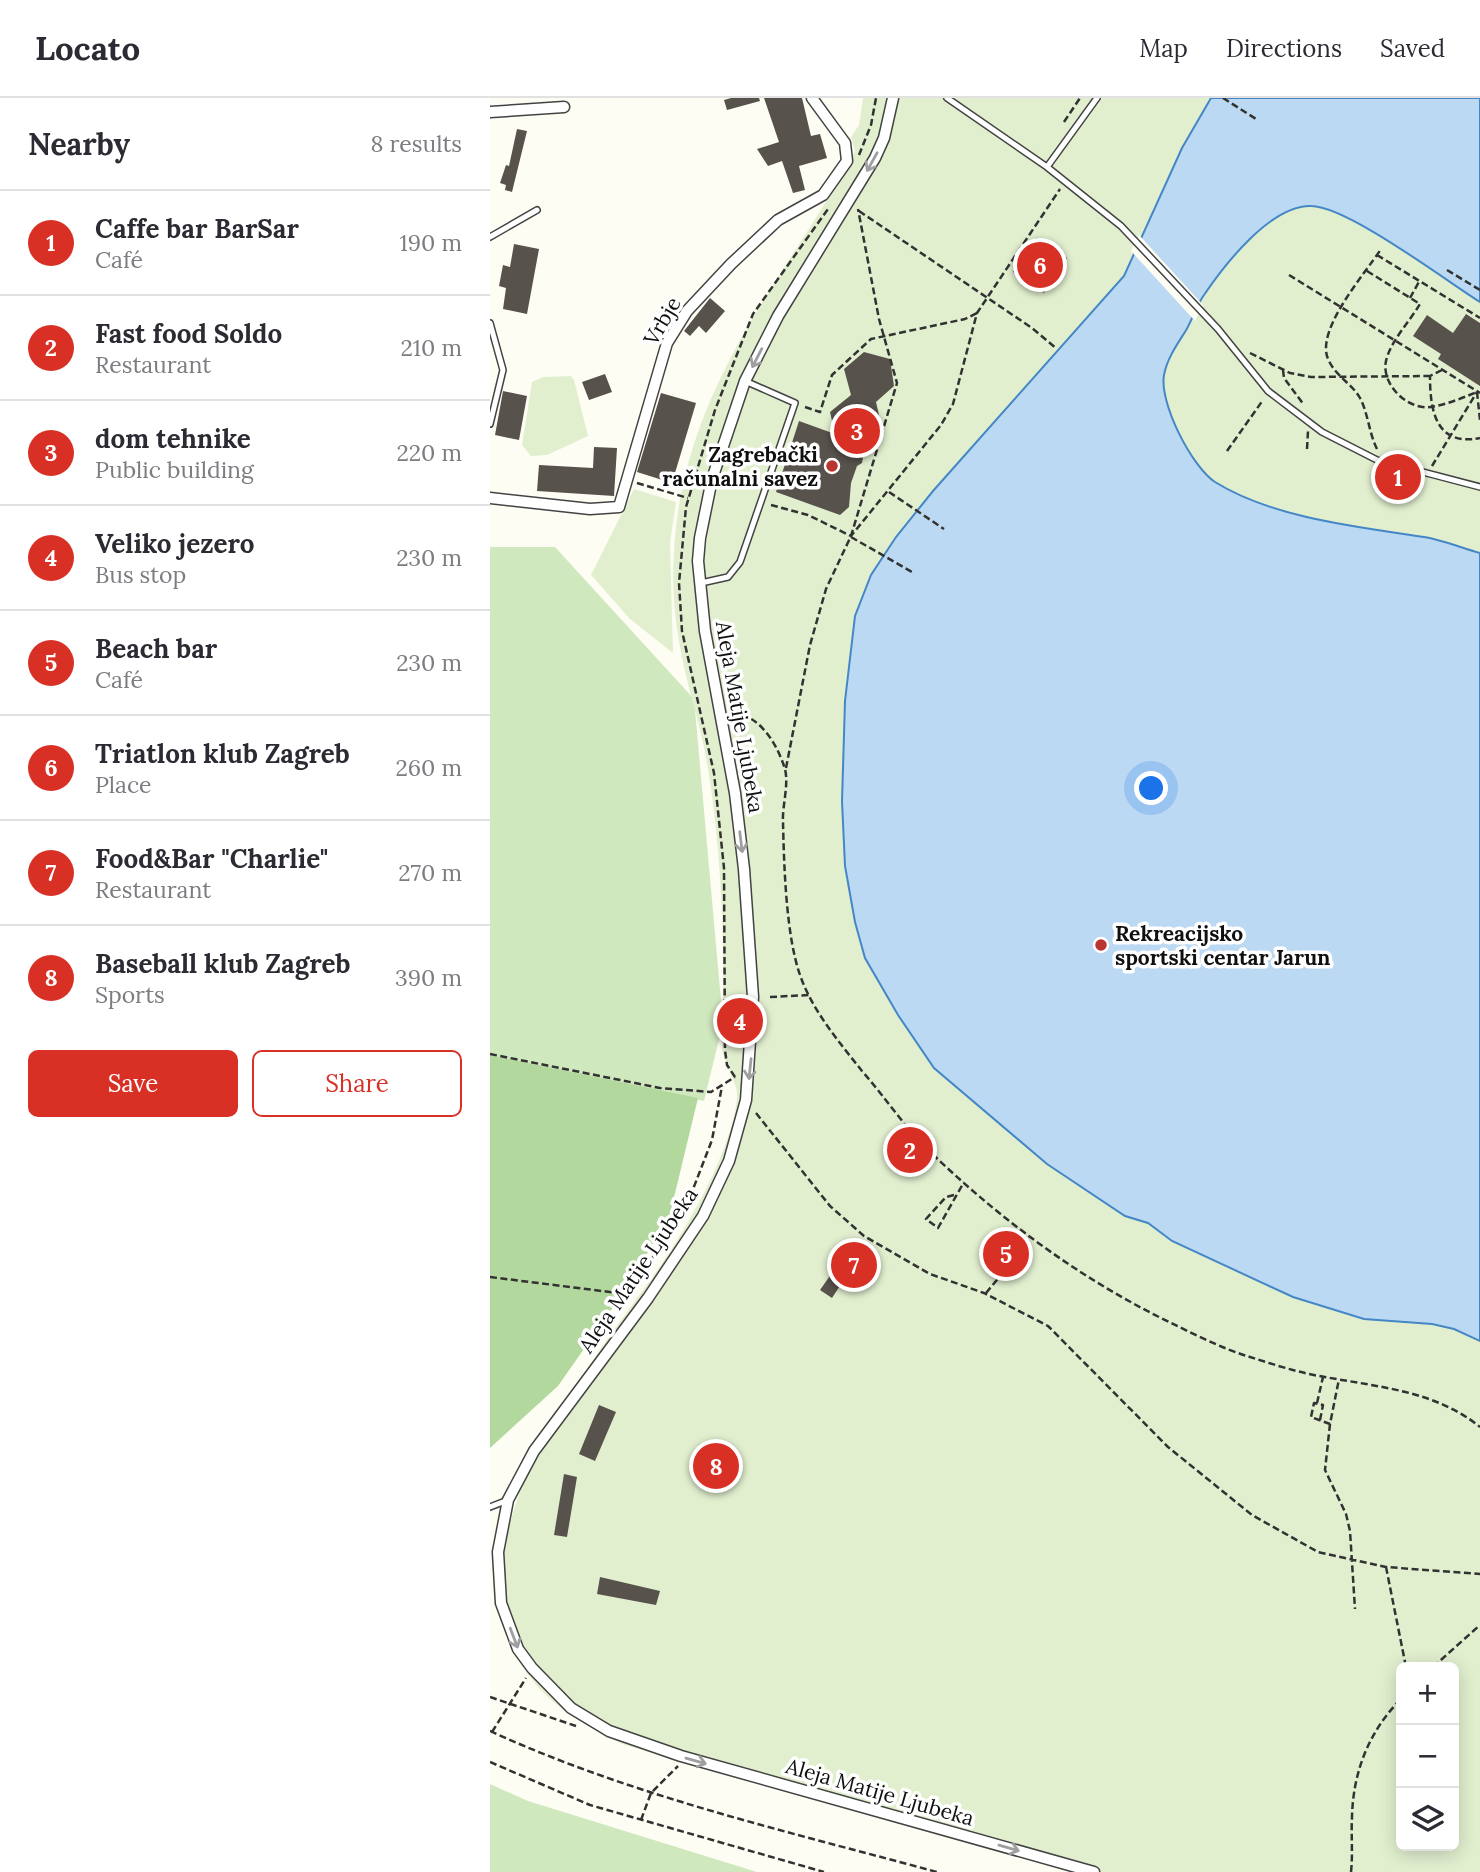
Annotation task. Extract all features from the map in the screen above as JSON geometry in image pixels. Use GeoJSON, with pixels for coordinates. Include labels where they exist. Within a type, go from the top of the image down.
{"type":"FeatureCollection","features":[{"type":"Feature","properties":{"kind":"street","name":"Vrbje"},"geometry":{"type":"LineString","coordinates":[[490,498],[590,509],[619,507],[667,343],[687,311],[730,264],[778,220],[823,195],[847,161],[845,143],[812,98]]}},
{"type":"Feature","properties":{"kind":"street","name":"Aleja Matije Ljubeka"},"geometry":{"type":"LineString","coordinates":[[893,98],[884,138],[850,202],[778,316],[745,381],[712,479],[703,517],[698,561],[705,631],[721,714],[744,869],[753,997],[746,1100],[729,1161],[703,1216],[648,1298],[534,1451],[508,1500],[498,1552],[501,1603],[518,1649],[532,1668],[550,1689],[588,1720],[609,1731],[681,1756],[1094,1872]]}},
{"type":"Feature","properties":{"kind":"street"},"geometry":{"type":"LineString","coordinates":[[490,112],[564,107]]}},
{"type":"Feature","properties":{"kind":"lane"},"geometry":{"type":"LineString","coordinates":[[947,98],[1047,167],[1121,226],[1218,329],[1268,391],[1308,422],[1377,460],[1480,487]]}},
{"type":"Feature","properties":{"kind":"lane"},"geometry":{"type":"LineString","coordinates":[[1047,167],[1097,98]]}},
{"type":"Feature","properties":{"kind":"lane"},"geometry":{"type":"LineString","coordinates":[[490,237],[537,210]]}},
{"type":"Feature","properties":{"kind":"lane"},"geometry":{"type":"LineString","coordinates":[[490,323],[503,370],[490,424]]}},
{"type":"Feature","properties":{"kind":"lane"},"geometry":{"type":"LineString","coordinates":[[700,583],[728,577],[740,562],[795,403],[745,381]]}},
{"type":"Feature","properties":{"kind":"lane"},"geometry":{"type":"LineString","coordinates":[[490,1507],[508,1500]]}},
{"type":"Feature","properties":{"kind":"path"},"geometry":{"type":"LineString","coordinates":[[855,165],[871,125],[876,98]]}},
{"type":"Feature","properties":{"kind":"path"},"geometry":{"type":"LineString","coordinates":[[1064,122],[1080,98]]}},
{"type":"Feature","properties":{"kind":"path"},"geometry":{"type":"LineString","coordinates":[[1223,98],[1256,119]]}},
{"type":"Feature","properties":{"kind":"path"},"geometry":{"type":"LineString","coordinates":[[851,536],[889,492],[953,404],[977,313],[1065,181]]}},
{"type":"Feature","properties":{"kind":"path"},"geometry":{"type":"LineString","coordinates":[[833,201],[753,314],[715,410],[688,498],[679,573],[682,631],[714,774],[724,868],[727,1065],[746,1100],[830,1206],[864,1236],[930,1274],[985,1294],[1048,1326],[1168,1447],[1252,1515],[1318,1552],[1386,1567],[1480,1574]]}},
{"type":"Feature","properties":{"kind":"path"},"geometry":{"type":"LineString","coordinates":[[850,202],[859,211],[1057,349]]}},
{"type":"Feature","properties":{"kind":"path"},"geometry":{"type":"LineString","coordinates":[[859,211],[884,336],[897,383],[851,536],[826,589],[810,645],[786,768],[783,820],[787,888],[800,974],[809,995],[855,1061],[923,1144],[1049,1253],[1120,1298],[1244,1355],[1323,1377],[1381,1386],[1431,1399],[1453,1407],[1480,1427]]}},
{"type":"Feature","properties":{"kind":"path"},"geometry":{"type":"LineString","coordinates":[[1366,446],[1378,452],[1367,425],[1362,401],[1328,360],[1325,344],[1328,330],[1381,249]]}},
{"type":"Feature","properties":{"kind":"path"},"geometry":{"type":"LineString","coordinates":[[1377,255],[1480,318]]}},
{"type":"Feature","properties":{"kind":"path"},"geometry":{"type":"LineString","coordinates":[[1447,270],[1480,290]]}},
{"type":"Feature","properties":{"kind":"path"},"geometry":{"type":"LineString","coordinates":[[1367,271],[1420,304],[1387,360],[1386,377],[1399,395],[1420,407],[1430,407],[1479,392]]}},
{"type":"Feature","properties":{"kind":"path"},"geometry":{"type":"LineString","coordinates":[[1289,275],[1479,392]]}},
{"type":"Feature","properties":{"kind":"path"},"geometry":{"type":"LineString","coordinates":[[1410,298],[1420,280]]}},
{"type":"Feature","properties":{"kind":"path"},"geometry":{"type":"LineString","coordinates":[[795,403],[820,412],[832,375],[871,339],[965,319],[977,313]]}},
{"type":"Feature","properties":{"kind":"path"},"geometry":{"type":"LineString","coordinates":[[1241,348],[1283,370],[1311,377],[1430,376],[1442,370]]}},
{"type":"Feature","properties":{"kind":"path"},"geometry":{"type":"LineString","coordinates":[[1283,370],[1284,378],[1306,408]]}},
{"type":"Feature","properties":{"kind":"path"},"geometry":{"type":"LineString","coordinates":[[1430,376],[1430,407],[1438,426],[1451,435],[1480,439]]}},
{"type":"Feature","properties":{"kind":"path"},"geometry":{"type":"LineString","coordinates":[[1227,451],[1268,391]]}},
{"type":"Feature","properties":{"kind":"path"},"geometry":{"type":"LineString","coordinates":[[1479,392],[1480,420]]}},
{"type":"Feature","properties":{"kind":"path"},"geometry":{"type":"LineString","coordinates":[[1443,470],[1431,467],[1479,392]]}},
{"type":"Feature","properties":{"kind":"path"},"geometry":{"type":"LineString","coordinates":[[1307,449],[1308,422]]}},
{"type":"Feature","properties":{"kind":"path"},"geometry":{"type":"LineString","coordinates":[[627,481],[688,498]]}},
{"type":"Feature","properties":{"kind":"path"},"geometry":{"type":"LineString","coordinates":[[889,492],[944,528]]}},
{"type":"Feature","properties":{"kind":"path"},"geometry":{"type":"LineString","coordinates":[[761,502],[808,515],[851,536],[912,572]]}},
{"type":"Feature","properties":{"kind":"path"},"geometry":{"type":"LineString","coordinates":[[721,714],[736,713],[755,721],[773,741],[786,768]]}},
{"type":"Feature","properties":{"kind":"path"},"geometry":{"type":"LineString","coordinates":[[770,997],[809,995]]}},
{"type":"Feature","properties":{"kind":"path"},"geometry":{"type":"LineString","coordinates":[[490,1054],[660,1088],[711,1092],[735,1077]]}},
{"type":"Feature","properties":{"kind":"path"},"geometry":{"type":"LineString","coordinates":[[490,1277],[628,1294],[685,1210],[712,1140],[722,1085]]}},
{"type":"Feature","properties":{"kind":"path"},"geometry":{"type":"LineString","coordinates":[[954,1195],[946,1198],[938,1208],[935,1207],[926,1219],[938,1228],[953,1205],[954,1195],[964,1182]]}},
{"type":"Feature","properties":{"kind":"path"},"geometry":{"type":"LineString","coordinates":[[938,1208],[946,1213]]}},
{"type":"Feature","properties":{"kind":"path"},"geometry":{"type":"LineString","coordinates":[[985,1294],[1006,1269]]}},
{"type":"Feature","properties":{"kind":"path"},"geometry":{"type":"LineString","coordinates":[[1317,1404],[1323,1377]]}},
{"type":"Feature","properties":{"kind":"path"},"geometry":{"type":"LineString","coordinates":[[1339,1380],[1330,1424],[1325,1470],[1346,1514],[1355,1609]]}},
{"type":"Feature","properties":{"kind":"path"},"geometry":{"type":"LineString","coordinates":[[1320,1420],[1324,1405],[1314,1403],[1311,1417],[1330,1424]]}},
{"type":"Feature","properties":{"kind":"path"},"geometry":{"type":"LineString","coordinates":[[1386,1567],[1405,1662]]}},
{"type":"Feature","properties":{"kind":"path"},"geometry":{"type":"LineString","coordinates":[[1439,1662],[1480,1625]]}},
{"type":"Feature","properties":{"kind":"path"},"geometry":{"type":"LineString","coordinates":[[532,1668],[491,1731],[526,1748],[651,1793],[937,1872]]}},
{"type":"Feature","properties":{"kind":"path"},"geometry":{"type":"LineString","coordinates":[[490,1697],[578,1726]]}},
{"type":"Feature","properties":{"kind":"path"},"geometry":{"type":"LineString","coordinates":[[1351,1872],[1352,1805],[1359,1767],[1383,1719],[1396,1705]]}},
{"type":"Feature","properties":{"kind":"path"},"geometry":{"type":"LineString","coordinates":[[641,1820],[651,1793],[677,1769],[681,1756]]}},
{"type":"Feature","properties":{"kind":"path"},"geometry":{"type":"LineString","coordinates":[[490,1762],[590,1805],[824,1872]]}},
{"type":"Feature","properties":{"kind":"green space","name":"Rekreacijsko sportski centar Jarun"},"geometry":{"type":"Polygon","coordinates":[[[863,98],[1480,98],[1480,1872],[1070,1872],[622,1744],[579,1720],[547,1696],[521,1665],[500,1620],[501,1572],[509,1526],[524,1482],[544,1439],[594,1358],[679,1237],[716,1168],[734,1117],[737,1094],[722,1049],[723,946],[714,809],[706,758],[676,622],[673,565],[676,527],[694,443],[711,400],[752,319],[850,162],[855,151],[851,137],[859,125],[863,98]]]}},
{"type":"Feature","properties":{"kind":"green space"},"geometry":{"type":"Polygon","coordinates":[[[571,376],[588,436],[547,455],[531,456],[522,445],[532,382],[543,377],[571,376]]]}},
{"type":"Feature","properties":{"kind":"green space"},"geometry":{"type":"Polygon","coordinates":[[[634,489],[676,502],[670,543],[673,653],[630,619],[591,575],[634,489]]]}},
{"type":"Feature","properties":{"kind":"green space"},"geometry":{"type":"Polygon","coordinates":[[[490,547],[555,547],[694,699],[723,1023],[704,1101],[490,1055],[490,547]]]}},
{"type":"Feature","properties":{"kind":"green space"},"geometry":{"type":"Polygon","coordinates":[[[490,1055],[698,1098],[670,1214],[630,1283],[558,1386],[490,1448],[490,1055]]]}},
{"type":"Feature","properties":{"kind":"green space"},"geometry":{"type":"Polygon","coordinates":[[[490,1784],[528,1801],[757,1872],[490,1872],[490,1784]]]}},
{"type":"Feature","properties":{"kind":"water"},"geometry":{"type":"Polygon","coordinates":[[[1211,98],[1480,98],[1480,302],[1396,246],[1348,218],[1327,209],[1311,206],[1296,208],[1280,215],[1250,238],[1213,282],[1170,358],[1164,375],[1164,387],[1172,417],[1187,449],[1215,482],[1238,494],[1289,513],[1344,525],[1431,538],[1480,553],[1480,1341],[1454,1329],[1432,1324],[1364,1319],[1293,1297],[1172,1241],[1148,1223],[1125,1216],[1047,1164],[934,1068],[898,1015],[865,958],[855,922],[845,866],[842,801],[845,701],[855,616],[871,575],[896,537],[933,491],[1124,276],[1182,148],[1211,98]]]}},
{"type":"Feature","properties":{"kind":"pier"},"geometry":{"type":"Polygon","coordinates":[[[1139,235],[1203,305],[1195,321],[1131,251],[1139,235]]]}},
{"type":"Feature","properties":{"kind":"building"},"geometry":{"type":"Polygon","coordinates":[[[759,98],[760,101],[727,110],[724,100],[759,98]]]}},
{"type":"Feature","properties":{"kind":"building"},"geometry":{"type":"Polygon","coordinates":[[[764,98],[802,98],[811,136],[820,134],[827,158],[799,166],[805,190],[793,193],[782,161],[768,166],[757,149],[779,142],[764,98]]]}},
{"type":"Feature","properties":{"kind":"building"},"geometry":{"type":"Polygon","coordinates":[[[517,129],[527,131],[512,192],[505,190],[506,185],[500,183],[506,165],[509,166],[517,129]]]}},
{"type":"Feature","properties":{"kind":"building"},"geometry":{"type":"Polygon","coordinates":[[[1036,238],[1067,258],[1044,293],[1013,272],[1036,238]]]}},
{"type":"Feature","properties":{"kind":"building"},"geometry":{"type":"Polygon","coordinates":[[[514,244],[539,249],[527,314],[503,309],[506,288],[499,286],[503,265],[510,267],[514,244]]]}},
{"type":"Feature","properties":{"kind":"building"},"geometry":{"type":"Polygon","coordinates":[[[710,298],[725,311],[706,333],[699,326],[690,336],[684,331],[710,298]]]}},
{"type":"Feature","properties":{"kind":"building"},"geometry":{"type":"Polygon","coordinates":[[[1466,314],[1480,323],[1480,386],[1438,359],[1441,354],[1413,336],[1427,315],[1453,333],[1466,314]]]}},
{"type":"Feature","properties":{"kind":"building"},"geometry":{"type":"Polygon","coordinates":[[[864,352],[890,359],[894,386],[876,402],[882,428],[861,447],[864,452],[862,463],[857,466],[851,483],[849,507],[840,515],[776,492],[799,421],[835,434],[830,412],[851,395],[844,369],[864,352]]]}},
{"type":"Feature","properties":{"kind":"building"},"geometry":{"type":"Polygon","coordinates":[[[605,374],[612,392],[589,400],[582,382],[605,374]]]}},
{"type":"Feature","properties":{"kind":"building"},"geometry":{"type":"Polygon","coordinates":[[[503,391],[527,396],[519,440],[495,435],[503,391]]]}},
{"type":"Feature","properties":{"kind":"building"},"geometry":{"type":"Polygon","coordinates":[[[661,393],[696,403],[672,483],[637,472],[661,393]]]}},
{"type":"Feature","properties":{"kind":"building"},"geometry":{"type":"Polygon","coordinates":[[[594,447],[617,448],[614,496],[537,491],[539,465],[593,468],[594,447]]]}},
{"type":"Feature","properties":{"kind":"building"},"geometry":{"type":"Polygon","coordinates":[[[996,1230],[1027,1257],[1012,1274],[981,1247],[996,1230]]]}},
{"type":"Feature","properties":{"kind":"building"},"geometry":{"type":"Polygon","coordinates":[[[834,1270],[845,1278],[832,1298],[820,1290],[834,1270]]]}},
{"type":"Feature","properties":{"kind":"building"},"geometry":{"type":"Polygon","coordinates":[[[599,1405],[616,1412],[595,1461],[579,1454],[599,1405]]]}},
{"type":"Feature","properties":{"kind":"building"},"geometry":{"type":"Polygon","coordinates":[[[564,1474],[577,1477],[567,1537],[554,1535],[564,1474]]]}},
{"type":"Feature","properties":{"kind":"building"},"geometry":{"type":"Polygon","coordinates":[[[600,1577],[660,1591],[656,1605],[597,1594],[600,1577]]]}},
{"type":"Feature","properties":{"kind":"place","name":"Triatlon klub Zagreb"},"geometry":{"type":"Point","coordinates":[1040,265]}},
{"type":"Feature","properties":{"kind":"place","name":"dom tehnike"},"geometry":{"type":"Point","coordinates":[857,431]}},
{"type":"Feature","properties":{"kind":"place","name":"Zagrebački računalni savez"},"geometry":{"type":"Point","coordinates":[832,466]}},
{"type":"Feature","properties":{"kind":"place","name":"Caffe bar BarSar"},"geometry":{"type":"Point","coordinates":[1398,477]}},
{"type":"Feature","properties":{"kind":"place","name":"Rekreacijsko sportski centar Jarun"},"geometry":{"type":"Point","coordinates":[1101,945]}},
{"type":"Feature","properties":{"kind":"place","name":"Veliko jezero"},"geometry":{"type":"Point","coordinates":[740,1021]}},
{"type":"Feature","properties":{"kind":"place","name":"Fast food Soldo"},"geometry":{"type":"Point","coordinates":[910,1150]}},
{"type":"Feature","properties":{"kind":"place","name":"Beach bar"},"geometry":{"type":"Point","coordinates":[1006,1254]}},
{"type":"Feature","properties":{"kind":"place","name":"Food&Bar \"Charlie\""},"geometry":{"type":"Point","coordinates":[854,1265]}},
{"type":"Feature","properties":{"kind":"place","name":"Baseball klub Zagreb"},"geometry":{"type":"Point","coordinates":[716,1466]}}]}
